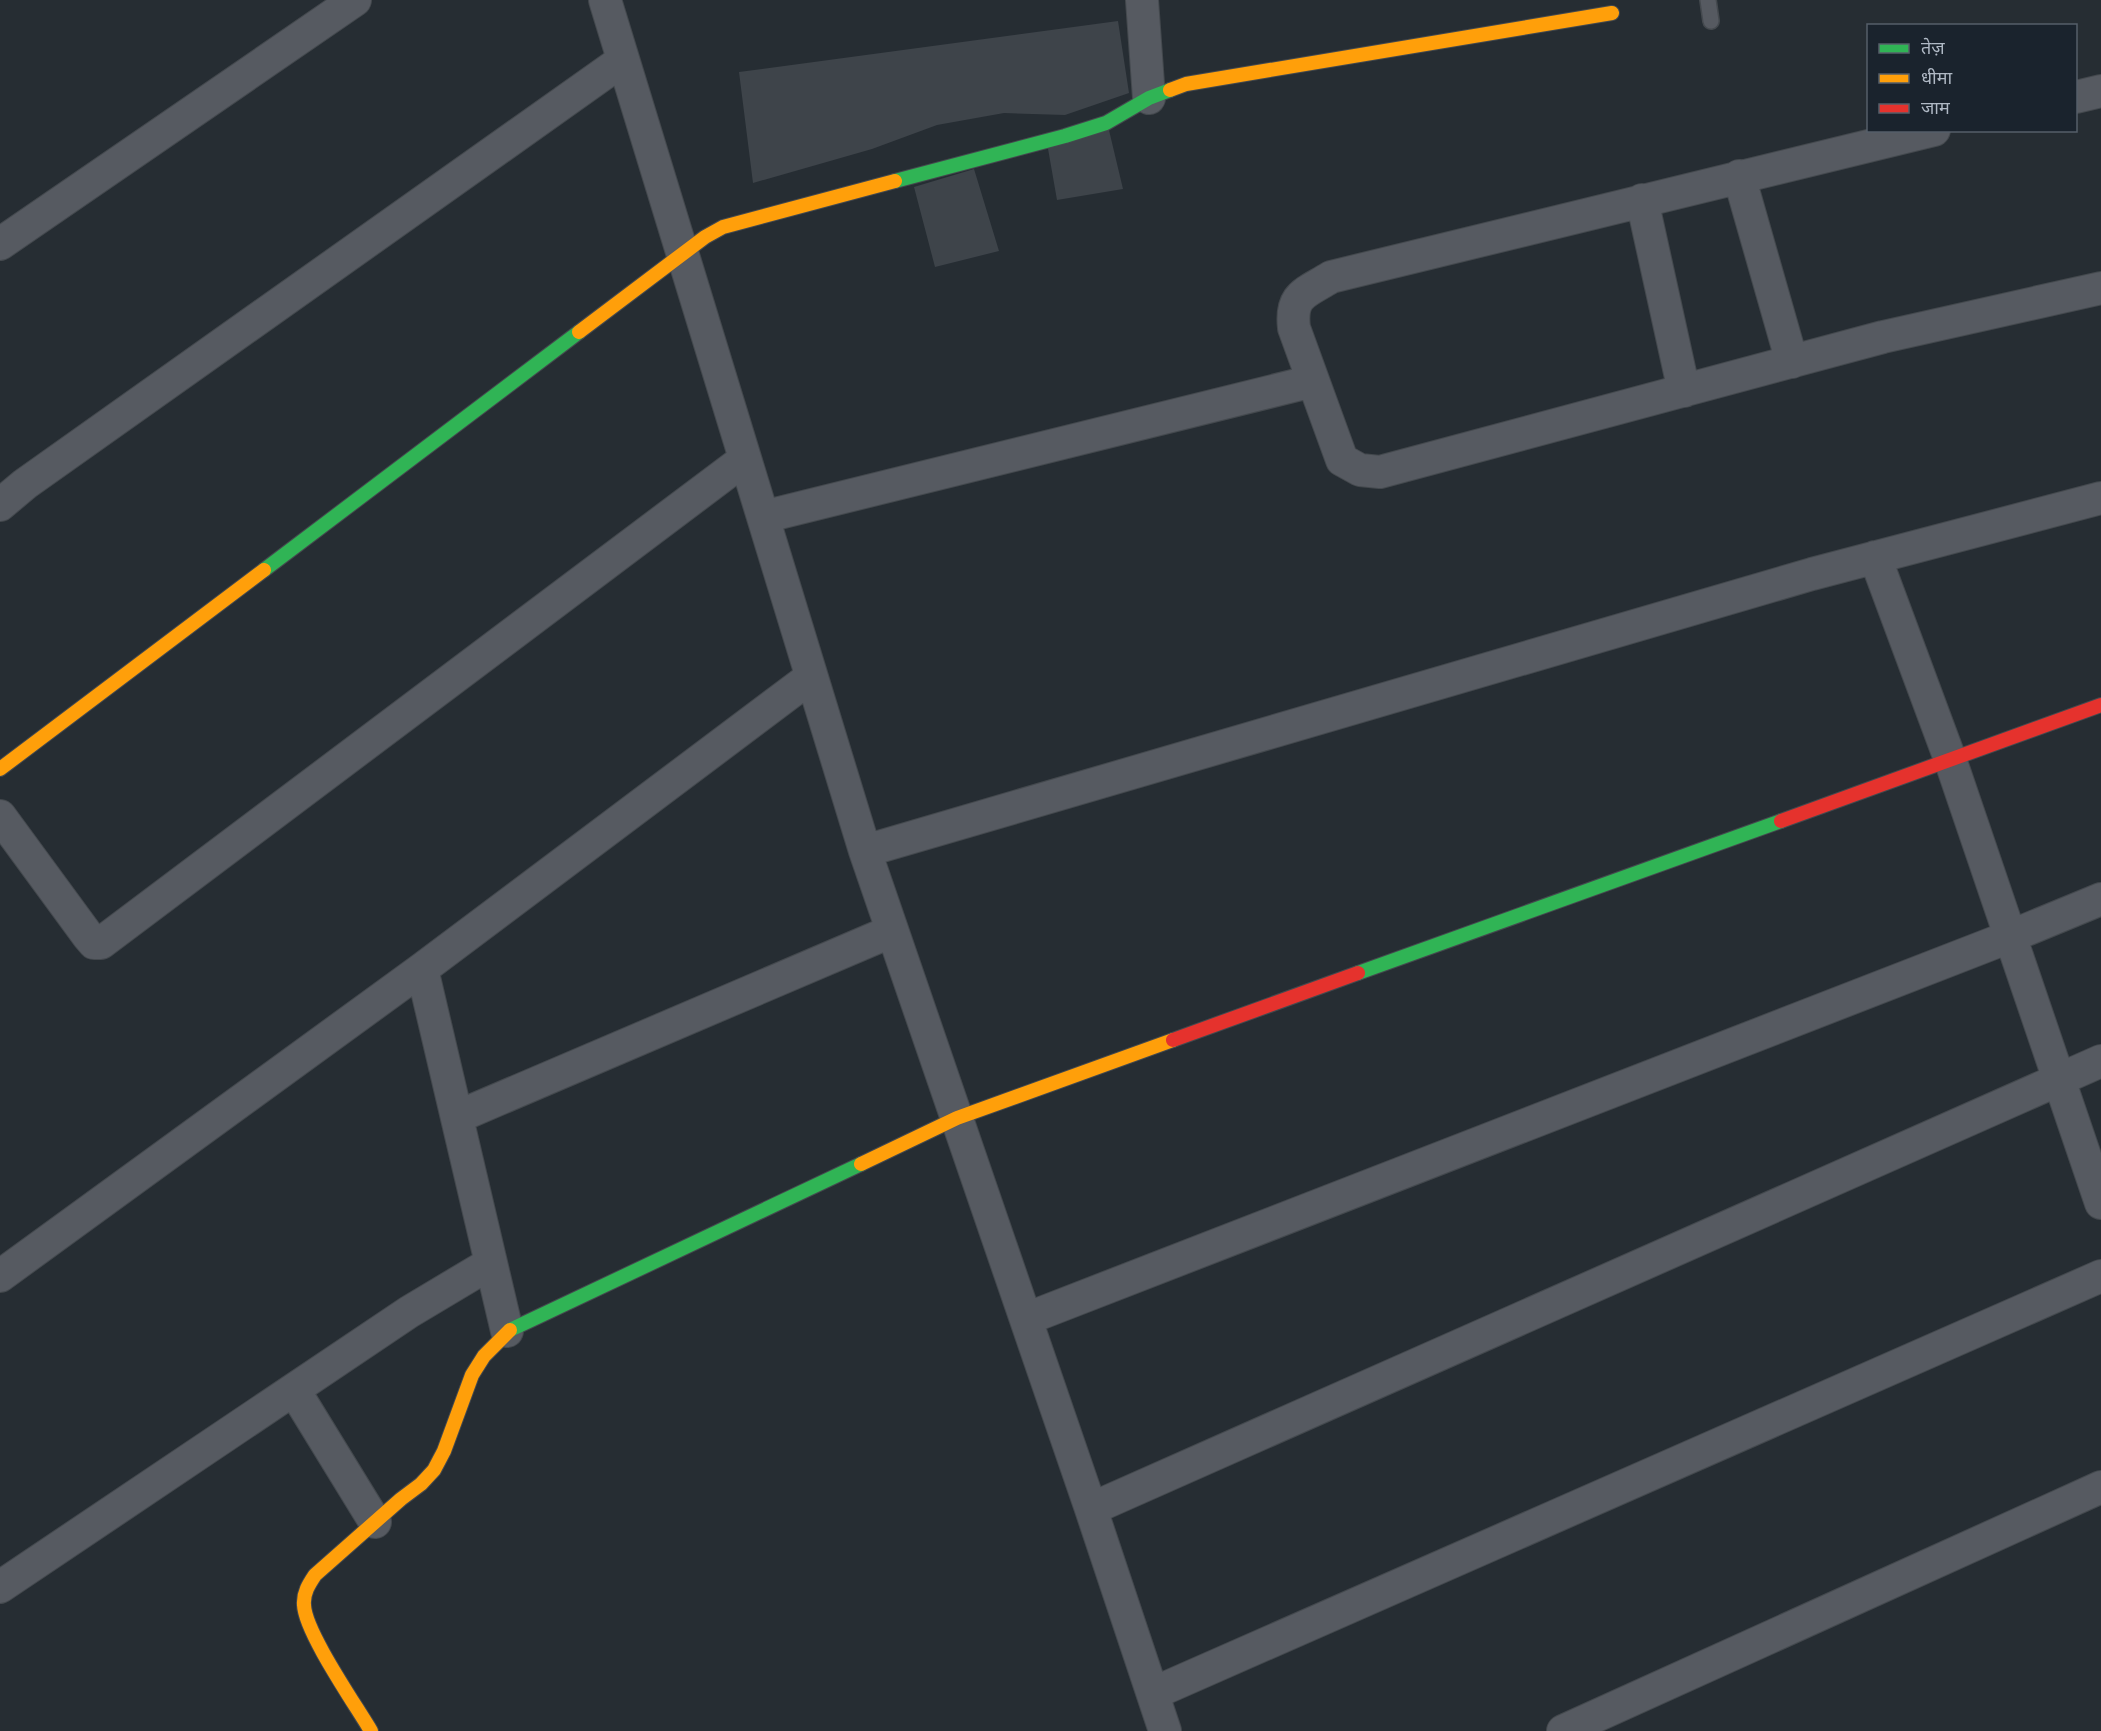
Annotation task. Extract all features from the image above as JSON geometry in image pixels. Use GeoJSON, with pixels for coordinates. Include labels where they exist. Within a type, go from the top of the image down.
{"type":"FeatureCollection","features":[{"type":"Feature","properties":{"kind":"street"},"geometry":{"type":"LineString","coordinates":[[0,244],[355,0]]}},
{"type":"Feature","properties":{"kind":"street"},"geometry":{"type":"LineString","coordinates":[[605,0],[865,851],[1154,1693],[1165,1731]]}},
{"type":"Feature","properties":{"kind":"street"},"geometry":{"type":"LineString","coordinates":[[1142,0],[1149,98]]}},
{"type":"Feature","properties":{"kind":"street"},"geometry":{"type":"LineString","coordinates":[[0,769],[705,237],[723,227],[1065,136],[1106,123],[1149,98],[1186,84],[1612,13]]}},
{"type":"Feature","properties":{"kind":"street"},"geometry":{"type":"LineString","coordinates":[[0,505],[623,60]]}},
{"type":"Feature","properties":{"kind":"street"},"geometry":{"type":"LineString","coordinates":[[2077,97],[2101,91]]}},
{"type":"Feature","properties":{"kind":"street"},"geometry":{"type":"LineString","coordinates":[[1926,132],[1331,277],[1297,298],[1292,312],[1294,328],[1342,460],[1360,470],[1380,472],[1883,337],[2101,288]]}},
{"type":"Feature","properties":{"kind":"street"},"geometry":{"type":"LineString","coordinates":[[1739,176],[1792,362]]}},
{"type":"Feature","properties":{"kind":"street"},"geometry":{"type":"LineString","coordinates":[[1642,200],[1684,391]]}},
{"type":"Feature","properties":{"kind":"street"},"geometry":{"type":"LineString","coordinates":[[763,517],[1313,381]]}},
{"type":"Feature","properties":{"kind":"street"},"geometry":{"type":"LineString","coordinates":[[0,816],[88,936],[94,943],[101,943],[745,459]]}},
{"type":"Feature","properties":{"kind":"street"},"geometry":{"type":"LineString","coordinates":[[865,851],[1875,557],[2101,498]]}},
{"type":"Feature","properties":{"kind":"street"},"geometry":{"type":"LineString","coordinates":[[1875,557],[1950,759],[2101,1203]]}},
{"type":"Feature","properties":{"kind":"street"},"geometry":{"type":"LineString","coordinates":[[0,1276],[422,969],[811,677]]}},
{"type":"Feature","properties":{"kind":"street"},"geometry":{"type":"LineString","coordinates":[[371,1731],[311,1630],[304,1613],[303,1598],[306,1587],[315,1575],[421,1484],[434,1470],[444,1451],[472,1375],[483,1356],[507,1331],[957,1118],[2101,705]]}},
{"type":"Feature","properties":{"kind":"street"},"geometry":{"type":"LineString","coordinates":[[1026,1319],[2009,937],[2101,899]]}},
{"type":"Feature","properties":{"kind":"street"},"geometry":{"type":"LineString","coordinates":[[457,1117],[892,931]]}},
{"type":"Feature","properties":{"kind":"street"},"geometry":{"type":"LineString","coordinates":[[422,969],[507,1331]]}},
{"type":"Feature","properties":{"kind":"street"},"geometry":{"type":"LineString","coordinates":[[1091,1509],[2101,1061]]}},
{"type":"Feature","properties":{"kind":"street"},"geometry":{"type":"LineString","coordinates":[[0,1587],[409,1312],[491,1263]]}},
{"type":"Feature","properties":{"kind":"street"},"geometry":{"type":"LineString","coordinates":[[1154,1693],[2101,1276]]}},
{"type":"Feature","properties":{"kind":"street"},"geometry":{"type":"LineString","coordinates":[[294,1390],[375,1522]]}},
{"type":"Feature","properties":{"kind":"street"},"geometry":{"type":"LineString","coordinates":[[1563,1731],[2101,1487]]}},
{"type":"Feature","properties":{"kind":"lane"},"geometry":{"type":"LineString","coordinates":[[1708,0],[1711,21]]}},
{"type":"Feature","properties":{"kind":"building"},"geometry":{"type":"Polygon","coordinates":[[[1118,21],[1129,93],[1065,115],[1004,113],[937,125],[872,149],[753,183],[739,72],[1118,21]]]}},
{"type":"Feature","properties":{"kind":"building"},"geometry":{"type":"Polygon","coordinates":[[[1108,126],[1123,189],[1057,200],[1047,143],[1108,126]]]}},
{"type":"Feature","properties":{"kind":"building"},"geometry":{"type":"Polygon","coordinates":[[[974,169],[999,251],[935,267],[914,187],[974,169]]]}},
{"type":"Feature","properties":{"kind":"traffic: fast"},"geometry":{"type":"LineString","coordinates":[[895,181],[1106,123],[1149,98],[1170,90]]}},
{"type":"Feature","properties":{"kind":"traffic: fast"},"geometry":{"type":"LineString","coordinates":[[264,570],[579,332]]}},
{"type":"Feature","properties":{"kind":"traffic: fast"},"geometry":{"type":"LineString","coordinates":[[1358,973],[1781,821]]}},
{"type":"Feature","properties":{"kind":"traffic: fast"},"geometry":{"type":"LineString","coordinates":[[510,1330],[861,1164]]}},
{"type":"Feature","properties":{"kind":"traffic: slow"},"geometry":{"type":"LineString","coordinates":[[1170,90],[1186,84],[1612,13]]}},
{"type":"Feature","properties":{"kind":"traffic: slow"},"geometry":{"type":"LineString","coordinates":[[579,332],[705,237],[723,227],[895,181]]}},
{"type":"Feature","properties":{"kind":"traffic: slow"},"geometry":{"type":"LineString","coordinates":[[0,769],[264,570]]}},
{"type":"Feature","properties":{"kind":"traffic: slow"},"geometry":{"type":"LineString","coordinates":[[861,1164],[957,1118],[1173,1040]]}},
{"type":"Feature","properties":{"kind":"traffic: slow"},"geometry":{"type":"LineString","coordinates":[[371,1731],[321,1650],[307,1617],[304,1605],[305,1593],[315,1575],[421,1484],[434,1470],[444,1451],[472,1375],[484,1356],[510,1330]]}},
{"type":"Feature","properties":{"kind":"traffic: jam"},"geometry":{"type":"LineString","coordinates":[[1781,821],[2101,705]]}},
{"type":"Feature","properties":{"kind":"traffic: jam"},"geometry":{"type":"LineString","coordinates":[[1173,1040],[1358,973]]}}]}
